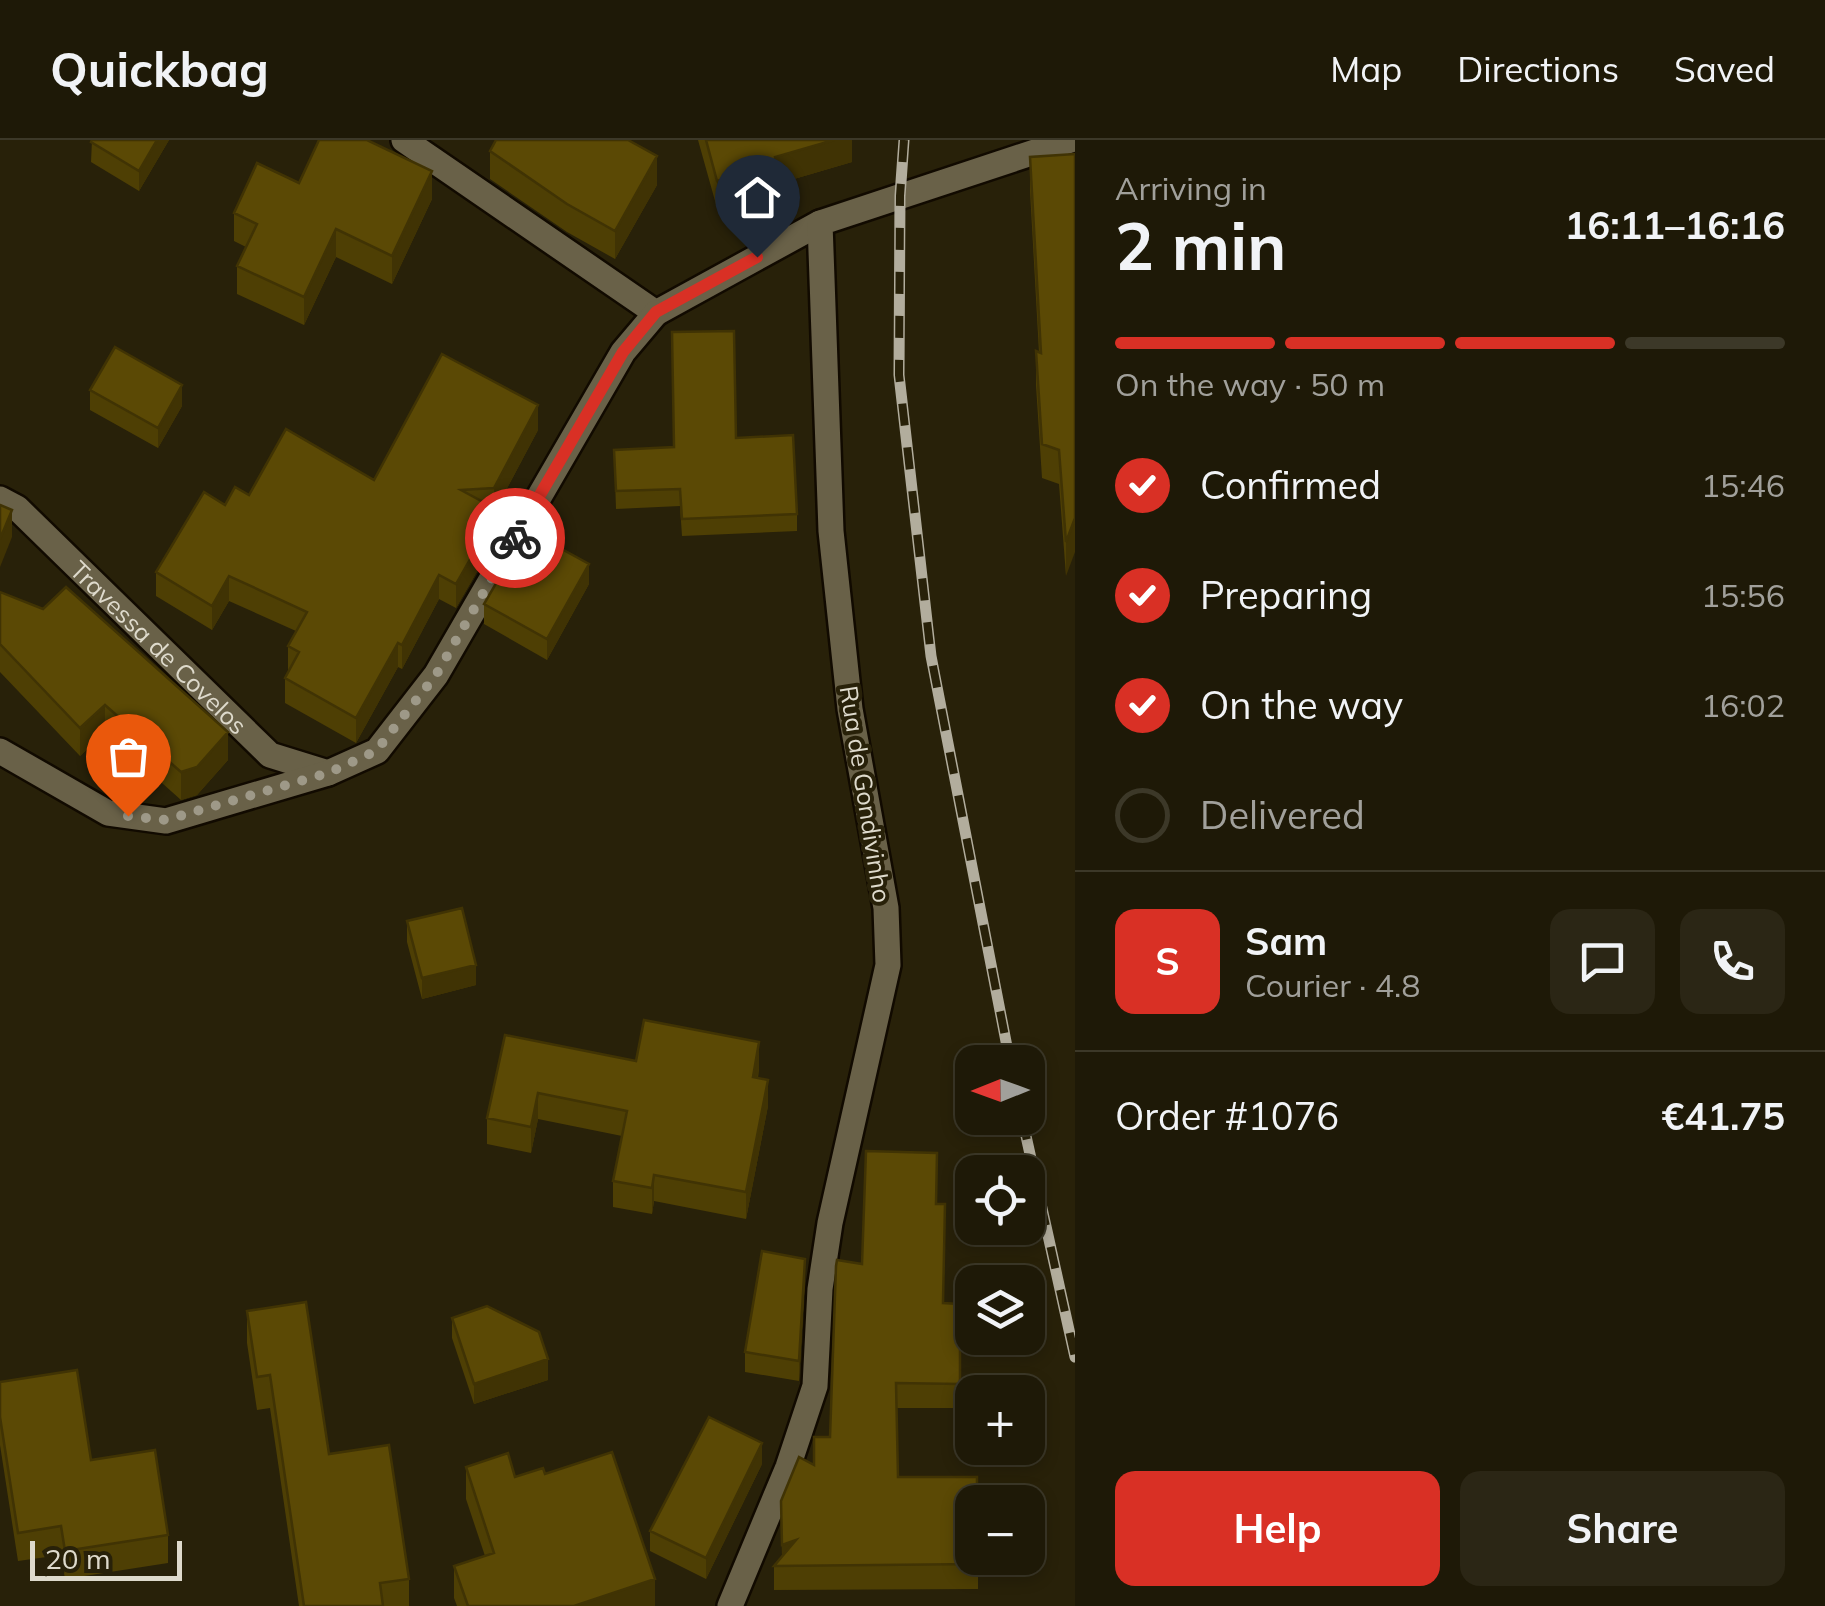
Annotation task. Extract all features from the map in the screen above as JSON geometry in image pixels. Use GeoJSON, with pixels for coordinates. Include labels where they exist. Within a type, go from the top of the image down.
{"type":"FeatureCollection","features":[{"type":"Feature","properties":{"kind":"street"},"geometry":{"type":"LineString","coordinates":[[404,140],[656,312]]}},
{"type":"Feature","properties":{"kind":"street"},"geometry":{"type":"LineString","coordinates":[[0,752],[108,813],[166,820],[328,773],[376,751],[436,675],[623,352],[656,312],[820,223],[1071,140]]}},
{"type":"Feature","properties":{"kind":"street","name":"Rua de Gondivinho"},"geometry":{"type":"LineString","coordinates":[[730,1606],[788,1468],[815,1386],[820,1289],[830,1223],[888,965],[886,908],[850,709],[831,531],[820,223]]}},
{"type":"Feature","properties":{"kind":"street","name":"Travessa de Covelos"},"geometry":{"type":"LineString","coordinates":[[0,498],[17,508],[270,755],[328,773]]}},
{"type":"Feature","properties":{"kind":"building"},"geometry":{"type":"Polygon","coordinates":[[[92,140],[157,140],[139,171],[92,140]]]}},
{"type":"Feature","properties":{"kind":"building"},"geometry":{"type":"Polygon","coordinates":[[[319,140],[367,140],[432,171],[392,256],[336,229],[304,297],[237,266],[257,224],[234,213],[257,163],[299,183],[319,140]]]}},
{"type":"Feature","properties":{"kind":"building"},"geometry":{"type":"Polygon","coordinates":[[[496,140],[628,140],[657,156],[615,231],[567,204],[490,151],[496,140]]]}},
{"type":"Feature","properties":{"kind":"building"},"geometry":{"type":"Polygon","coordinates":[[[706,140],[834,140],[775,157],[777,165],[717,181],[706,140]]]}},
{"type":"Feature","properties":{"kind":"building"},"geometry":{"type":"Polygon","coordinates":[[[1075,154],[1075,518],[1066,542],[1059,450],[1042,444],[1030,157],[1075,154]]]}},
{"type":"Feature","properties":{"kind":"building"},"geometry":{"type":"Polygon","coordinates":[[[734,331],[736,438],[793,435],[797,514],[682,519],[680,489],[616,491],[614,450],[674,447],[672,332],[734,331]]]}},
{"type":"Feature","properties":{"kind":"building"},"geometry":{"type":"Polygon","coordinates":[[[115,347],[182,385],[158,428],[90,390],[115,347]]]}},
{"type":"Feature","properties":{"kind":"building"},"geometry":{"type":"Polygon","coordinates":[[[442,354],[538,405],[494,488],[461,490],[498,510],[456,584],[439,575],[402,645],[398,643],[356,718],[285,678],[299,652],[288,646],[307,612],[229,576],[212,606],[156,572],[204,492],[225,505],[235,487],[249,495],[286,429],[374,480],[442,354]]]}},
{"type":"Feature","properties":{"kind":"building"},"geometry":{"type":"Polygon","coordinates":[[[0,505],[12,510],[0,539],[0,505]]]}},
{"type":"Feature","properties":{"kind":"building"},"geometry":{"type":"Polygon","coordinates":[[[527,530],[589,564],[547,639],[484,604],[527,530]]]}},
{"type":"Feature","properties":{"kind":"building"},"geometry":{"type":"Polygon","coordinates":[[[66,587],[228,732],[197,767],[181,772],[105,705],[80,728],[0,644],[0,592],[43,609],[66,587]]]}},
{"type":"Feature","properties":{"kind":"building"},"geometry":{"type":"Polygon","coordinates":[[[462,908],[476,965],[422,978],[407,921],[462,908]]]}},
{"type":"Feature","properties":{"kind":"building"},"geometry":{"type":"Polygon","coordinates":[[[644,1020],[759,1042],[753,1077],[768,1080],[746,1192],[654,1175],[652,1188],[613,1181],[627,1111],[538,1093],[531,1127],[487,1118],[505,1035],[636,1061],[644,1020]]]}},
{"type":"Feature","properties":{"kind":"building"},"geometry":{"type":"Polygon","coordinates":[[[866,1151],[937,1153],[936,1204],[945,1204],[943,1303],[955,1304],[955,1355],[960,1355],[960,1375],[955,1375],[955,1384],[896,1383],[898,1477],[977,1477],[977,1485],[955,1485],[955,1564],[774,1566],[796,1540],[782,1545],[781,1501],[799,1457],[814,1465],[814,1437],[830,1437],[837,1260],[862,1264],[866,1151]]]}},
{"type":"Feature","properties":{"kind":"building"},"geometry":{"type":"Polygon","coordinates":[[[762,1251],[805,1259],[799,1361],[745,1352],[762,1251]]]}},
{"type":"Feature","properties":{"kind":"building"},"geometry":{"type":"Polygon","coordinates":[[[306,1302],[329,1454],[389,1445],[409,1579],[380,1583],[383,1606],[304,1606],[270,1375],[257,1377],[247,1311],[306,1302]]]}},
{"type":"Feature","properties":{"kind":"building"},"geometry":{"type":"Polygon","coordinates":[[[487,1306],[539,1332],[548,1359],[474,1384],[452,1318],[487,1306]]]}},
{"type":"Feature","properties":{"kind":"building"},"geometry":{"type":"Polygon","coordinates":[[[77,1370],[91,1460],[155,1450],[168,1535],[65,1551],[61,1526],[18,1533],[0,1417],[0,1382],[77,1370]]]}},
{"type":"Feature","properties":{"kind":"building"},"geometry":{"type":"Polygon","coordinates":[[[709,1417],[762,1443],[706,1558],[650,1531],[709,1417]]]}},
{"type":"Feature","properties":{"kind":"building"},"geometry":{"type":"Polygon","coordinates":[[[612,1452],[655,1579],[574,1606],[468,1606],[454,1566],[494,1553],[466,1467],[508,1453],[515,1477],[543,1468],[545,1474],[612,1452]]]}},
{"type":"Feature","properties":{"kind":"railway"},"geometry":{"type":"LineString","coordinates":[[904,140],[899,375],[931,656],[1007,1045]]}},
{"type":"Feature","properties":{"kind":"railway"},"geometry":{"type":"LineString","coordinates":[[1026,1135],[1075,1357]]}},
{"type":"Feature","properties":{"kind":"way so far"},"geometry":{"type":"LineString","coordinates":[[128,816],[166,820],[328,773],[376,751],[436,675],[515,538]]}},
{"type":"Feature","properties":{"kind":"route"},"geometry":{"type":"LineString","coordinates":[[515,538],[623,352],[656,312],[757,257]]}}]}
